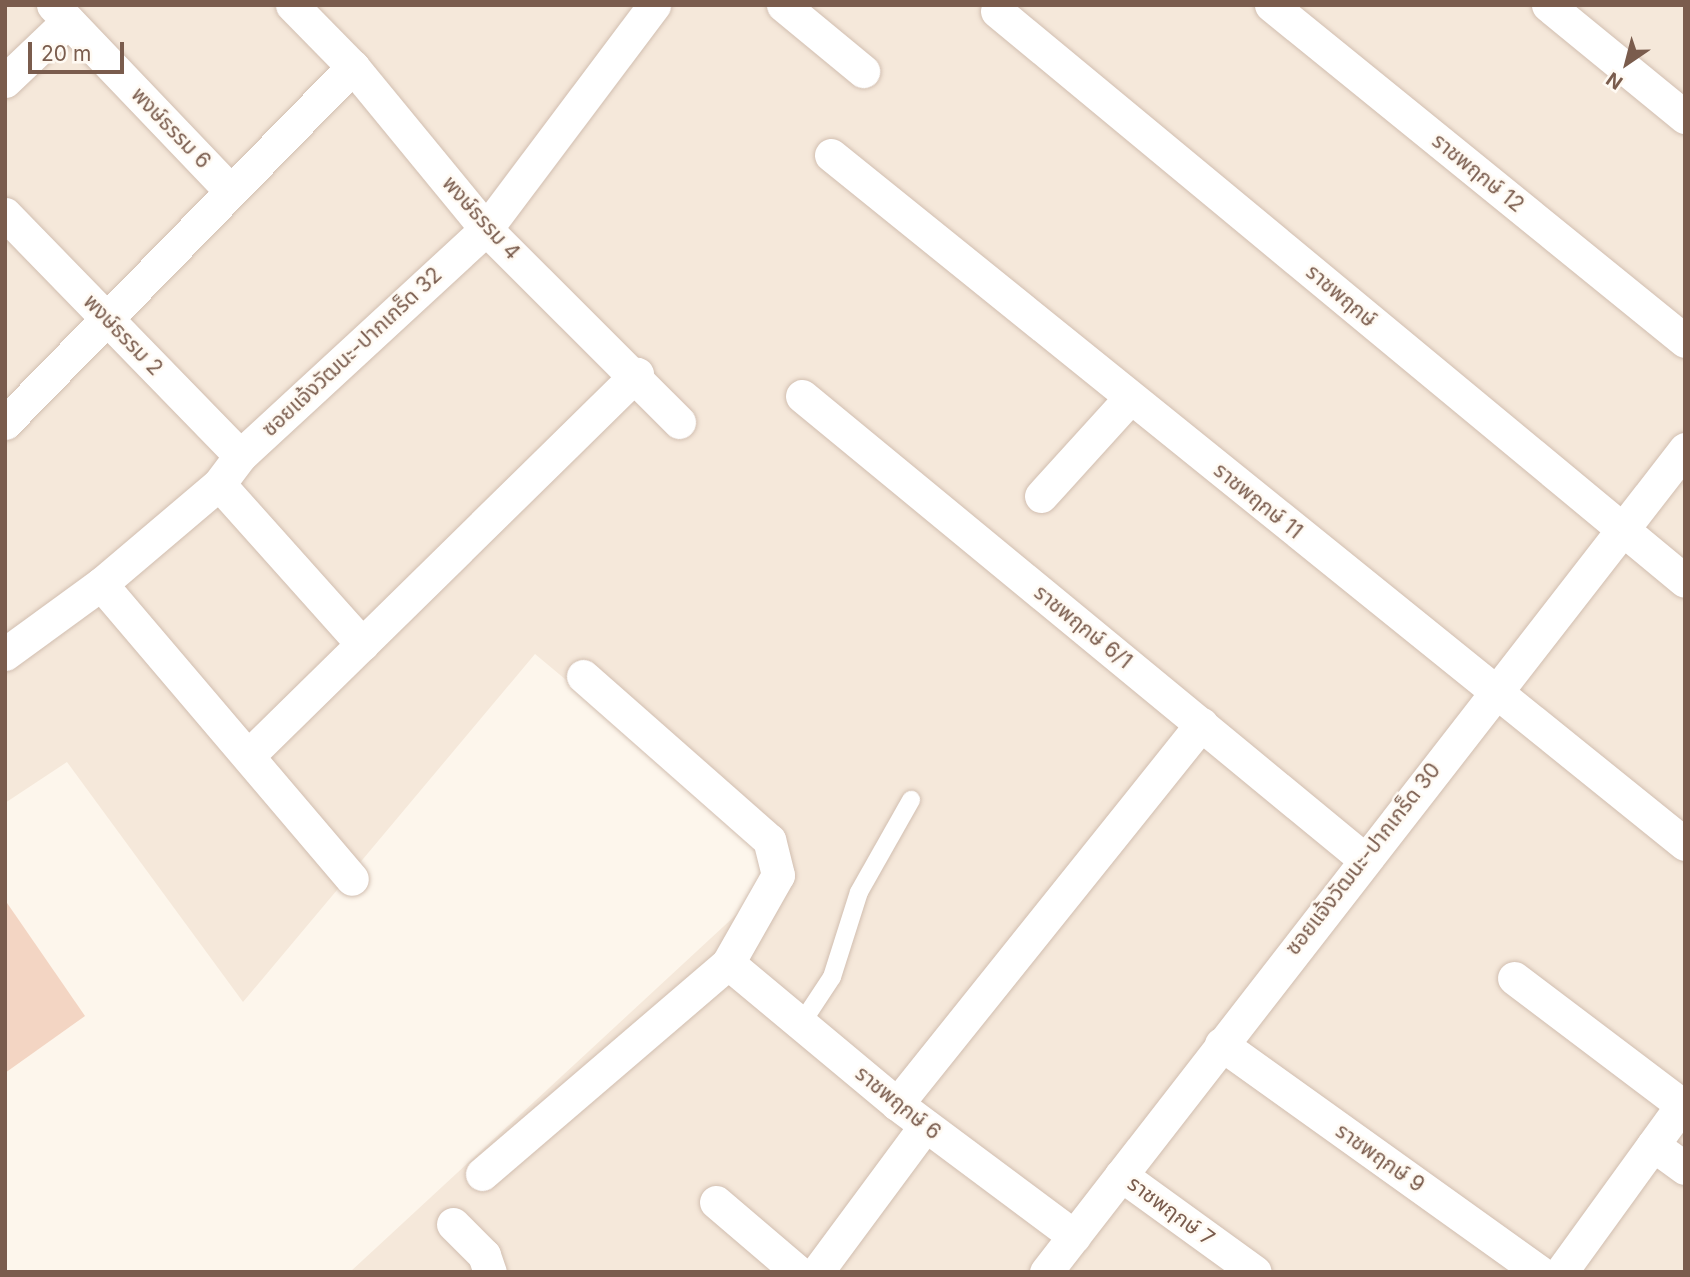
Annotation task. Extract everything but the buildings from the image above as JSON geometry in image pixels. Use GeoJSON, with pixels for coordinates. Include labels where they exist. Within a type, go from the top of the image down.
{"type":"FeatureCollection","features":[{"type":"Feature","properties":{"kind":"street","name":"พงษ์ธรรม 4"},"geometry":{"type":"LineString","coordinates":[[292,5],[353,66],[486,229],[637,374],[679,422]]}},
{"type":"Feature","properties":{"kind":"street","name":"ซอยแจ้งวัฒนะ-ปากเกร็ด 32"},"geometry":{"type":"LineString","coordinates":[[5,654],[101,584],[219,484],[240,456],[486,229],[654,5]]}},
{"type":"Feature","properties":{"kind":"street"},"geometry":{"type":"LineString","coordinates":[[783,5],[863,71]]}},
{"type":"Feature","properties":{"kind":"street","name":"ราชพฤกษ์ 12"},"geometry":{"type":"LineString","coordinates":[[1271,5],[1685,341]]}},
{"type":"Feature","properties":{"kind":"street"},"geometry":{"type":"LineString","coordinates":[[1548,5],[1685,117]]}},
{"type":"Feature","properties":{"kind":"street","name":"ราชพฤกษ์"},"geometry":{"type":"LineString","coordinates":[[997,11],[1685,581]]}},
{"type":"Feature","properties":{"kind":"street"},"geometry":{"type":"LineString","coordinates":[[5,82],[60,13]]}},
{"type":"Feature","properties":{"kind":"street","name":"พงษ์ธรรม 6"},"geometry":{"type":"LineString","coordinates":[[60,13],[230,190]]}},
{"type":"Feature","properties":{"kind":"street"},"geometry":{"type":"LineString","coordinates":[[5,423],[353,66]]}},
{"type":"Feature","properties":{"kind":"street","name":"ราชพฤกษ์ 11"},"geometry":{"type":"LineString","coordinates":[[831,156],[1685,844]]}},
{"type":"Feature","properties":{"kind":"street","name":"พงษ์ธรรม 2"},"geometry":{"type":"LineString","coordinates":[[5,214],[240,456]]}},
{"type":"Feature","properties":{"kind":"street"},"geometry":{"type":"LineString","coordinates":[[249,755],[637,374]]}},
{"type":"Feature","properties":{"kind":"street","name":"ราชพฤกษ์ 6/1"},"geometry":{"type":"LineString","coordinates":[[802,396],[1364,859]]}},
{"type":"Feature","properties":{"kind":"street"},"geometry":{"type":"LineString","coordinates":[[1041,496],[1130,398]]}},
{"type":"Feature","properties":{"kind":"street","name":"ซอยแจ้งวัฒนะ-ปากเกร็ด 30"},"geometry":{"type":"LineString","coordinates":[[1046,1272],[1493,691],[1685,449]]}},
{"type":"Feature","properties":{"kind":"street"},"geometry":{"type":"LineString","coordinates":[[219,484],[362,644]]}},
{"type":"Feature","properties":{"kind":"street"},"geometry":{"type":"LineString","coordinates":[[101,584],[352,879]]}},
{"type":"Feature","properties":{"kind":"street"},"geometry":{"type":"LineString","coordinates":[[482,1174],[728,963],[769,897],[778,875],[777,855],[769,840],[583,676]]}},
{"type":"Feature","properties":{"kind":"street"},"geometry":{"type":"LineString","coordinates":[[897,1104],[1201,724]]}},
{"type":"Feature","properties":{"kind":"street","name":"ราชพฤกษ์ 6"},"geometry":{"type":"LineString","coordinates":[[728,963],[897,1104],[1074,1236]]}},
{"type":"Feature","properties":{"kind":"street"},"geometry":{"type":"LineString","coordinates":[[1514,978],[1683,1103],[1561,1272]]}},
{"type":"Feature","properties":{"kind":"street","name":"ราชพฤกษ์ 9"},"geometry":{"type":"LineString","coordinates":[[1221,1044],[1540,1272]]}},
{"type":"Feature","properties":{"kind":"street"},"geometry":{"type":"LineString","coordinates":[[817,1272],[925,1126]]}},
{"type":"Feature","properties":{"kind":"street"},"geometry":{"type":"LineString","coordinates":[[1653,1145],[1685,1168]]}},
{"type":"Feature","properties":{"kind":"street","name":"ราชพฤกษ์ 7"},"geometry":{"type":"LineString","coordinates":[[1121,1175],[1255,1272]]}},
{"type":"Feature","properties":{"kind":"street"},"geometry":{"type":"LineString","coordinates":[[716,1202],[797,1272]]}},
{"type":"Feature","properties":{"kind":"street"},"geometry":{"type":"LineString","coordinates":[[453,1224],[484,1255],[490,1272]]}},
{"type":"Feature","properties":{"kind":"lane"},"geometry":{"type":"LineString","coordinates":[[802,1024],[832,977],[859,892],[911,800]]}},
{"type":"Feature","properties":{"kind":"shaded area"},"geometry":{"type":"Polygon","coordinates":[[[5,5],[1685,5],[1685,1272],[350,1272],[789,866],[535,654],[243,1002],[67,762],[5,803],[5,5]]]}}]}
